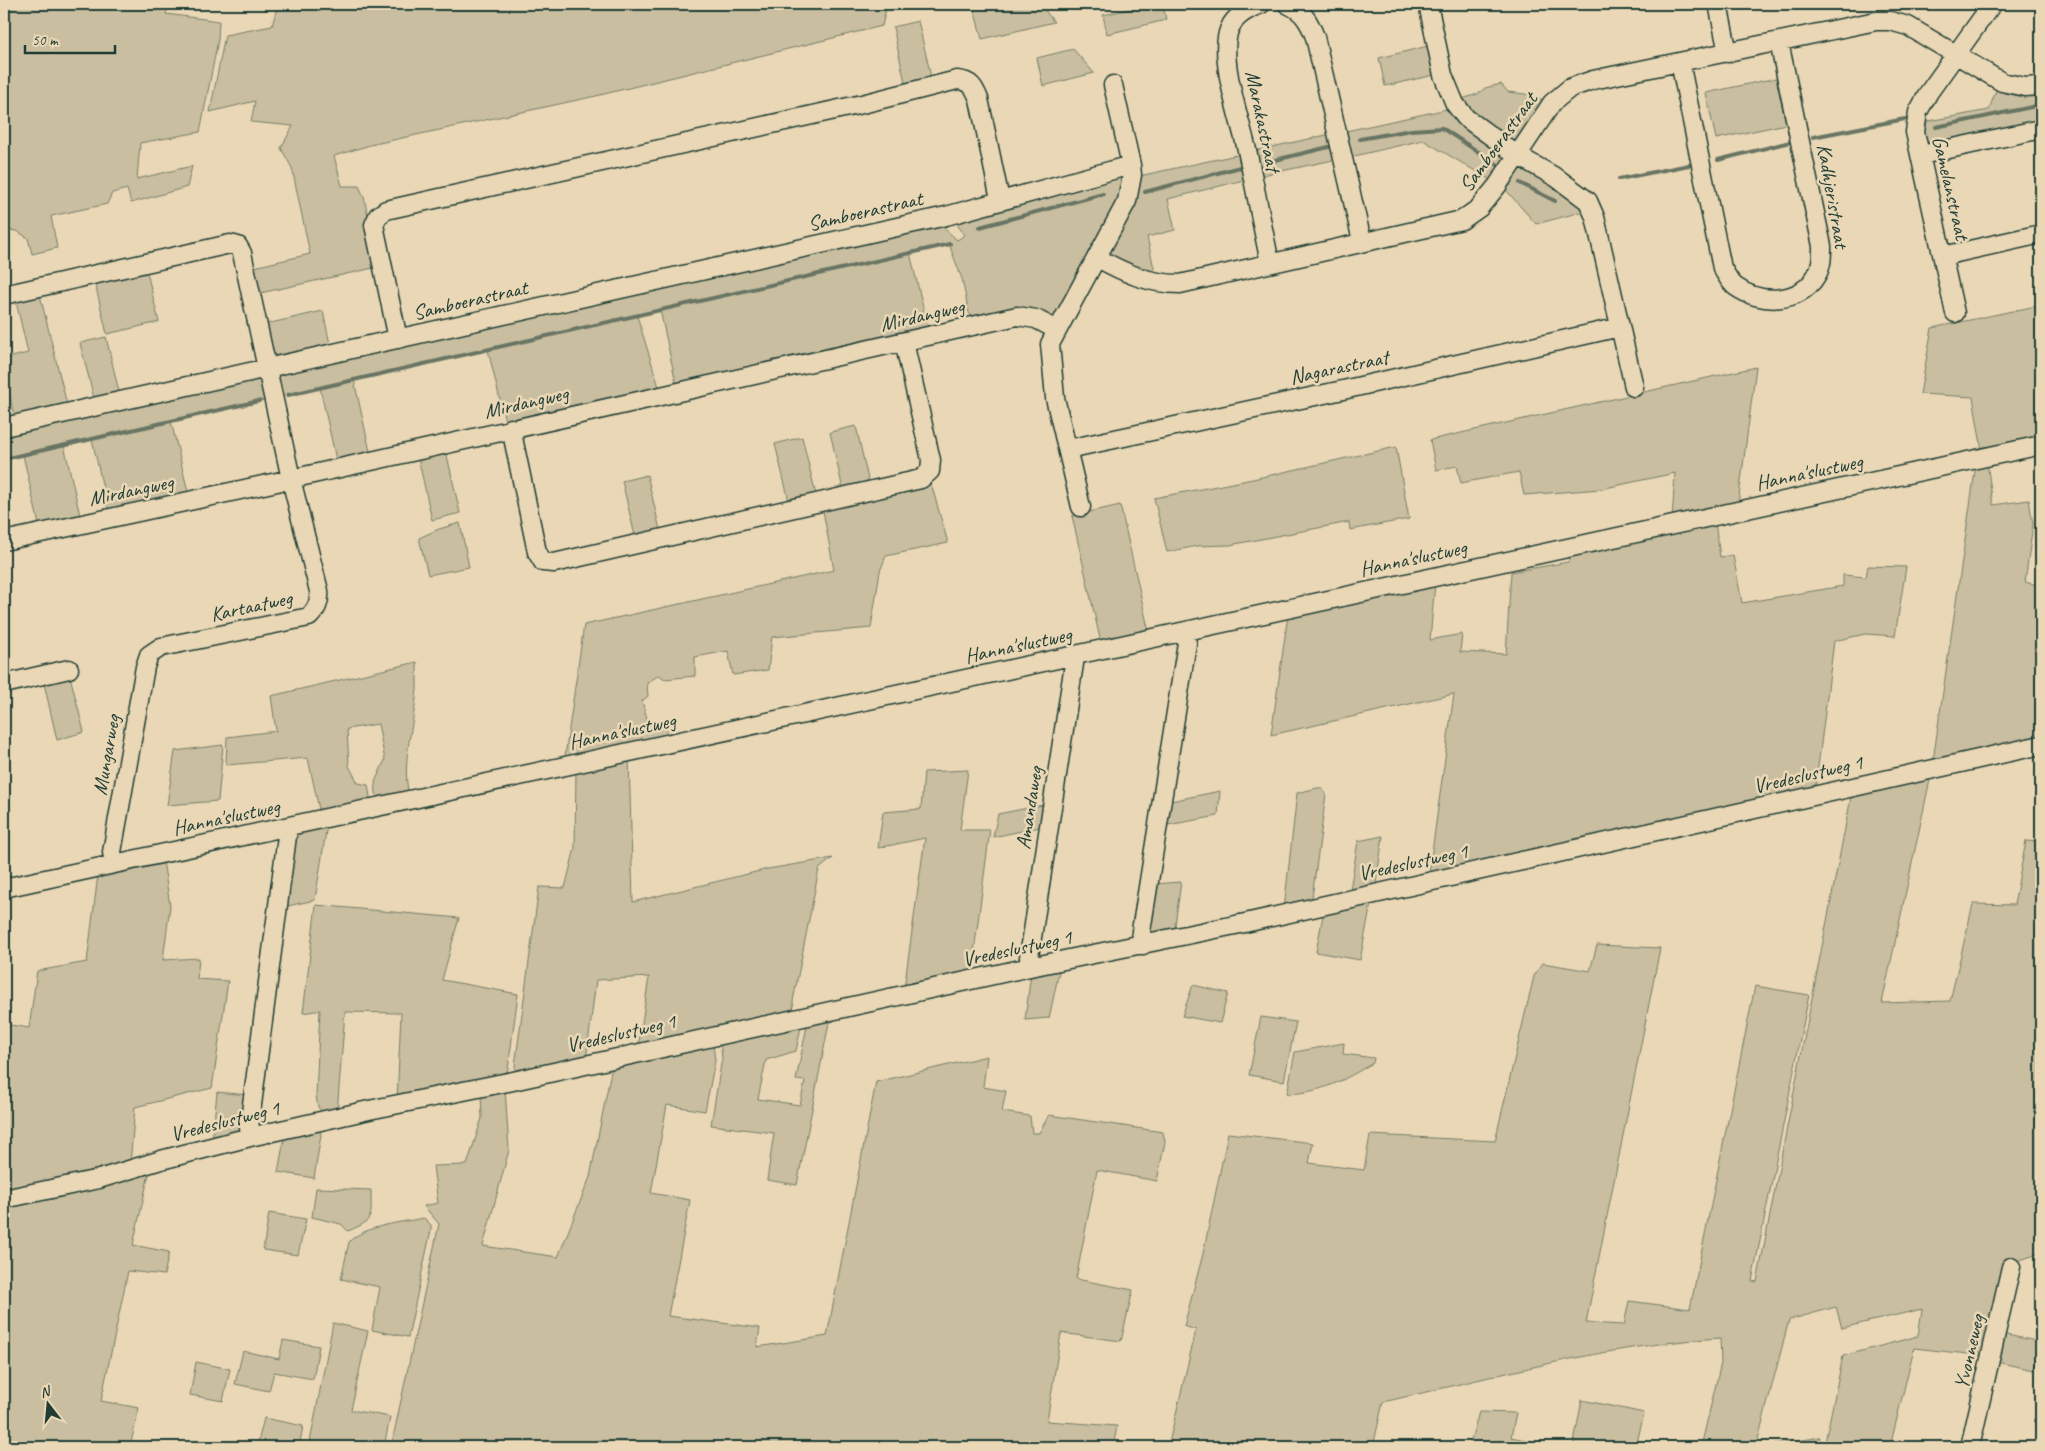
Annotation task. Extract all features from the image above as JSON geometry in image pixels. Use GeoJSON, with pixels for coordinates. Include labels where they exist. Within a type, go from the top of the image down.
{"type":"FeatureCollection","features":[{"type":"Feature","properties":{"kind":"street","name":"Marakastraat"},"geometry":{"type":"LineString","coordinates":[[1261,4],[1250,8],[1234,21],[1229,31],[1226,46],[1234,96],[1270,262]]}},
{"type":"Feature","properties":{"kind":"street"},"geometry":{"type":"LineString","coordinates":[[1287,4],[1298,9],[1308,19],[1315,37],[1362,241]]}},
{"type":"Feature","properties":{"kind":"street"},"geometry":{"type":"LineString","coordinates":[[1428,4],[1443,75],[1455,104],[1466,118],[1517,155],[1557,178],[1588,201],[1595,217],[1634,387]]}},
{"type":"Feature","properties":{"kind":"street"},"geometry":{"type":"LineString","coordinates":[[1718,4],[1728,52]]}},
{"type":"Feature","properties":{"kind":"street","name":"Gamelanstraat"},"geometry":{"type":"LineString","coordinates":[[1956,313],[1915,132],[1918,112],[1929,92],[1992,4]]}},
{"type":"Feature","properties":{"kind":"street","name":"Samboerastraat"},"geometry":{"type":"LineString","coordinates":[[1098,258],[1119,270],[1164,284],[1180,284],[1362,241],[1462,220],[1479,208],[1497,186],[1552,103],[1570,88],[1593,80],[1876,21],[1890,21],[1908,26],[2002,82],[2025,87],[2041,86]]}},
{"type":"Feature","properties":{"kind":"street","name":"Kadhjeristraat"},"geometry":{"type":"LineString","coordinates":[[1680,62],[1722,268],[1734,286],[1760,298],[1780,299],[1801,292],[1816,277],[1822,262],[1822,246],[1779,42]]}},
{"type":"Feature","properties":{"kind":"street"},"geometry":{"type":"LineString","coordinates":[[398,339],[374,225],[378,216],[386,210],[862,104],[957,80],[967,81],[974,87],[979,99],[1000,200]]}},
{"type":"Feature","properties":{"kind":"street"},"geometry":{"type":"LineString","coordinates":[[1081,507],[1055,398],[1050,364],[1050,344],[1127,201],[1132,175],[1131,165],[1113,85]]}},
{"type":"Feature","properties":{"kind":"street"},"geometry":{"type":"LineString","coordinates":[[1921,155],[2041,129]]}},
{"type":"Feature","properties":{"kind":"street","name":"Samboerastraat"},"geometry":{"type":"LineString","coordinates":[[4,427],[946,216],[1131,165]]}},
{"type":"Feature","properties":{"kind":"street"},"geometry":{"type":"LineString","coordinates":[[1943,256],[2041,234]]}},
{"type":"Feature","properties":{"kind":"street","name":"Kartaatweg"},"geometry":{"type":"LineString","coordinates":[[4,295],[230,244],[238,246],[242,253],[291,479],[320,601],[316,610],[309,617],[161,647],[150,655]]}},
{"type":"Feature","properties":{"kind":"street","name":"Mirdangweg"},"geometry":{"type":"LineString","coordinates":[[4,541],[291,479],[511,428],[1017,316],[1036,319],[1057,330]]}},
{"type":"Feature","properties":{"kind":"street","name":"Nagarastraat"},"geometry":{"type":"LineString","coordinates":[[1068,449],[1343,390],[1620,327]]}},
{"type":"Feature","properties":{"kind":"street"},"geometry":{"type":"LineString","coordinates":[[511,428],[537,552],[543,562],[563,560],[921,479],[930,471],[931,460],[904,342]]}},
{"type":"Feature","properties":{"kind":"street","name":"Hanna'slustweg"},"geometry":{"type":"LineString","coordinates":[[4,888],[2041,445]]}},
{"type":"Feature","properties":{"kind":"street"},"geometry":{"type":"LineString","coordinates":[[1143,944],[1141,931],[1187,643],[1183,632]]}},
{"type":"Feature","properties":{"kind":"street","name":"Mungarweg"},"geometry":{"type":"LineString","coordinates":[[114,864],[112,852],[145,667],[150,655]]}},
{"type":"Feature","properties":{"kind":"street","name":"Amandaweg"},"geometry":{"type":"LineString","coordinates":[[1030,967],[1029,957],[1074,656]]}},
{"type":"Feature","properties":{"kind":"street"},"geometry":{"type":"LineString","coordinates":[[4,684],[69,669]]}},
{"type":"Feature","properties":{"kind":"street","name":"Vredeslustweg 1"},"geometry":{"type":"LineString","coordinates":[[4,1199],[99,1178],[250,1137],[1030,967],[1245,923],[2041,745]]}},
{"type":"Feature","properties":{"kind":"street"},"geometry":{"type":"LineString","coordinates":[[250,1137],[249,1128],[286,845],[285,828]]}},
{"type":"Feature","properties":{"kind":"street","name":"Yvonneweg"},"geometry":{"type":"LineString","coordinates":[[1970,1447],[2011,1267]]}},
{"type":"Feature","properties":{"kind":"shaded area"},"geometry":{"type":"Polygon","coordinates":[[[4,4],[169,4],[166,14],[219,21],[218,40],[200,132],[140,143],[137,179],[192,166],[187,187],[131,203],[127,189],[112,193],[107,204],[51,216],[57,248],[32,254],[28,238],[17,231],[4,230],[4,4]]]}},
{"type":"Feature","properties":{"kind":"shaded area"},"geometry":{"type":"Polygon","coordinates":[[[278,4],[887,4],[882,26],[596,96],[370,145],[334,156],[342,186],[359,186],[364,197],[378,267],[256,294],[250,268],[310,254],[292,168],[281,148],[293,126],[251,122],[255,101],[210,112],[225,35],[272,26],[278,4]]]}},
{"type":"Feature","properties":{"kind":"shaded area"},"geometry":{"type":"Polygon","coordinates":[[[1008,4],[1040,4],[1054,22],[982,39],[974,9],[1008,4]]]}},
{"type":"Feature","properties":{"kind":"shaded area"},"geometry":{"type":"Polygon","coordinates":[[[1153,4],[1163,4],[1166,20],[1107,34],[1103,15],[1153,4]]]}},
{"type":"Feature","properties":{"kind":"shaded area"},"geometry":{"type":"Polygon","coordinates":[[[918,21],[932,81],[906,87],[893,27],[918,21]]]}},
{"type":"Feature","properties":{"kind":"shaded area"},"geometry":{"type":"Polygon","coordinates":[[[1432,45],[1439,74],[1385,86],[1379,58],[1432,45]]]}},
{"type":"Feature","properties":{"kind":"shaded area"},"geometry":{"type":"Polygon","coordinates":[[[1073,49],[1094,73],[1043,86],[1037,58],[1073,49]]]}},
{"type":"Feature","properties":{"kind":"shaded area"},"geometry":{"type":"Polygon","coordinates":[[[1776,78],[1786,124],[1716,139],[1706,93],[1776,78]]]}},
{"type":"Feature","properties":{"kind":"shaded area"},"geometry":{"type":"Polygon","coordinates":[[[1501,84],[1508,92],[1525,94],[1547,101],[1517,141],[1503,140],[1458,100],[1478,94],[1485,88],[1501,84]]]}},
{"type":"Feature","properties":{"kind":"shaded area"},"geometry":{"type":"Polygon","coordinates":[[[1997,87],[2041,92],[2041,125],[1935,145],[1928,142],[1923,136],[1923,122],[1989,110],[1997,87]]]}},
{"type":"Feature","properties":{"kind":"shaded area"},"geometry":{"type":"Polygon","coordinates":[[[1452,108],[1509,157],[1494,182],[1423,140],[1350,157],[1344,133],[1346,131],[1452,108]]]}},
{"type":"Feature","properties":{"kind":"shaded area"},"geometry":{"type":"Polygon","coordinates":[[[1331,134],[1338,159],[1258,176],[1254,151],[1331,134]]]}},
{"type":"Feature","properties":{"kind":"shaded area"},"geometry":{"type":"Polygon","coordinates":[[[1241,154],[1248,179],[1168,199],[1175,230],[1147,237],[1156,277],[1116,262],[1109,248],[1139,176],[1241,154]]]}},
{"type":"Feature","properties":{"kind":"shaded area"},"geometry":{"type":"Polygon","coordinates":[[[1529,169],[1570,193],[1585,211],[1536,224],[1505,189],[1511,185],[1509,181],[1517,171],[1529,169]]]}},
{"type":"Feature","properties":{"kind":"shaded area"},"geometry":{"type":"Polygon","coordinates":[[[1122,171],[1126,187],[1055,318],[1049,320],[972,316],[969,313],[962,279],[949,244],[910,253],[928,328],[677,387],[660,310],[637,316],[660,390],[506,425],[488,350],[354,380],[371,456],[337,464],[320,388],[276,397],[276,372],[942,226],[957,240],[965,235],[958,226],[958,220],[1122,171]]]}},
{"type":"Feature","properties":{"kind":"shaded area"},"geometry":{"type":"Polygon","coordinates":[[[146,268],[159,322],[107,334],[94,279],[146,268]]]}},
{"type":"Feature","properties":{"kind":"shaded area"},"geometry":{"type":"Polygon","coordinates":[[[39,291],[68,409],[15,420],[4,369],[4,359],[28,353],[15,297],[39,291]]]}},
{"type":"Feature","properties":{"kind":"shaded area"},"geometry":{"type":"Polygon","coordinates":[[[2041,305],[2041,439],[1982,451],[1973,397],[1920,394],[1932,328],[2041,305]]]}},
{"type":"Feature","properties":{"kind":"shaded area"},"geometry":{"type":"Polygon","coordinates":[[[323,311],[330,344],[269,357],[262,325],[323,311]]]}},
{"type":"Feature","properties":{"kind":"shaded area"},"geometry":{"type":"Polygon","coordinates":[[[106,337],[120,396],[95,402],[80,343],[106,337]]]}},
{"type":"Feature","properties":{"kind":"shaded area"},"geometry":{"type":"Polygon","coordinates":[[[1756,367],[1738,504],[1672,520],[1675,473],[1601,489],[1524,495],[1519,472],[1461,483],[1457,466],[1436,470],[1430,440],[1756,367]]]}},
{"type":"Feature","properties":{"kind":"shaded area"},"geometry":{"type":"Polygon","coordinates":[[[259,377],[262,380],[268,399],[171,421],[189,496],[109,515],[92,439],[64,445],[81,520],[40,529],[23,455],[4,459],[4,431],[259,377]]]}},
{"type":"Feature","properties":{"kind":"shaded area"},"geometry":{"type":"Polygon","coordinates":[[[856,426],[870,488],[844,494],[830,432],[856,426]]]}},
{"type":"Feature","properties":{"kind":"shaded area"},"geometry":{"type":"Polygon","coordinates":[[[802,437],[817,499],[790,505],[775,444],[802,437]]]}},
{"type":"Feature","properties":{"kind":"shaded area"},"geometry":{"type":"Polygon","coordinates":[[[1396,447],[1409,519],[1350,530],[1349,522],[1230,545],[1197,546],[1167,552],[1154,498],[1253,479],[1396,447]]]}},
{"type":"Feature","properties":{"kind":"shaded area"},"geometry":{"type":"Polygon","coordinates":[[[446,451],[460,513],[432,520],[418,457],[446,451]]]}},
{"type":"Feature","properties":{"kind":"shaded area"},"geometry":{"type":"Polygon","coordinates":[[[1987,462],[1993,505],[2029,500],[2033,524],[2025,582],[2041,586],[2041,738],[1933,761],[1976,464],[1987,462]]]}},
{"type":"Feature","properties":{"kind":"shaded area"},"geometry":{"type":"Polygon","coordinates":[[[647,475],[661,534],[636,540],[622,481],[647,475]]]}},
{"type":"Feature","properties":{"kind":"shaded area"},"geometry":{"type":"Polygon","coordinates":[[[930,480],[948,543],[886,556],[880,571],[871,628],[772,637],[768,670],[733,675],[728,651],[695,657],[695,676],[665,679],[659,675],[647,683],[648,696],[642,701],[648,722],[657,722],[659,727],[666,728],[671,738],[564,763],[584,625],[834,570],[822,505],[930,480]]]}},
{"type":"Feature","properties":{"kind":"shaded area"},"geometry":{"type":"Polygon","coordinates":[[[1120,505],[1149,632],[1101,643],[1072,516],[1120,505]]]}},
{"type":"Feature","properties":{"kind":"shaded area"},"geometry":{"type":"Polygon","coordinates":[[[1715,522],[1720,557],[1733,555],[1742,603],[1843,586],[1843,575],[1866,577],[1868,566],[1906,567],[1895,636],[1865,634],[1834,641],[1815,791],[1430,877],[1429,873],[1454,694],[1271,735],[1288,615],[1435,582],[1430,640],[1462,634],[1460,652],[1506,654],[1511,572],[1568,562],[1573,552],[1715,522]]]}},
{"type":"Feature","properties":{"kind":"shaded area"},"geometry":{"type":"Polygon","coordinates":[[[460,523],[469,567],[428,575],[419,538],[439,529],[460,523]]]}},
{"type":"Feature","properties":{"kind":"shaded area"},"geometry":{"type":"Polygon","coordinates":[[[417,662],[417,690],[406,769],[409,796],[377,802],[375,782],[385,760],[378,724],[347,729],[349,766],[358,783],[368,785],[371,803],[320,814],[308,758],[226,765],[227,737],[276,731],[271,696],[417,662]]]}},
{"type":"Feature","properties":{"kind":"shaded area"},"geometry":{"type":"Polygon","coordinates":[[[69,672],[84,732],[57,740],[43,679],[69,672]]]}},
{"type":"Feature","properties":{"kind":"shaded area"},"geometry":{"type":"Polygon","coordinates":[[[223,745],[218,801],[167,805],[175,751],[223,745]]]}},
{"type":"Feature","properties":{"kind":"shaded area"},"geometry":{"type":"Polygon","coordinates":[[[629,758],[633,902],[768,869],[833,858],[819,869],[793,1001],[794,1015],[638,1049],[649,977],[596,980],[586,1060],[517,1074],[515,1066],[539,887],[565,888],[575,848],[576,769],[629,758]]]}},
{"type":"Feature","properties":{"kind":"shaded area"},"geometry":{"type":"Polygon","coordinates":[[[968,770],[960,830],[990,830],[971,975],[904,989],[925,838],[878,848],[883,812],[921,809],[924,772],[968,770]]]}},
{"type":"Feature","properties":{"kind":"shaded area"},"geometry":{"type":"Polygon","coordinates":[[[1931,775],[1882,1003],[1950,1001],[1973,904],[2014,905],[2026,841],[2041,842],[2041,1253],[2008,1264],[1986,1356],[1914,1348],[1890,1447],[1824,1447],[1843,1356],[1918,1336],[1922,1309],[1842,1328],[1836,1307],[1789,1320],[1756,1447],[1701,1447],[1721,1363],[1720,1338],[1635,1347],[1550,1363],[1383,1402],[1373,1447],[1168,1447],[1196,1330],[1184,1326],[1203,1254],[1228,1133],[1313,1143],[1309,1163],[1364,1170],[1370,1135],[1495,1141],[1534,976],[1543,963],[1590,971],[1597,945],[1660,948],[1586,1323],[1624,1325],[1629,1301],[1690,1309],[1755,986],[1809,995],[1752,1281],[1757,1282],[1852,792],[1931,775]]]}},
{"type":"Feature","properties":{"kind":"shaded area"},"geometry":{"type":"Polygon","coordinates":[[[1322,788],[1326,794],[1312,898],[1310,902],[1284,909],[1297,793],[1322,788]]]}},
{"type":"Feature","properties":{"kind":"shaded area"},"geometry":{"type":"Polygon","coordinates":[[[1220,791],[1218,816],[1168,825],[1171,801],[1220,791]]]}},
{"type":"Feature","properties":{"kind":"shaded area"},"geometry":{"type":"Polygon","coordinates":[[[1048,804],[1045,826],[993,837],[998,814],[1048,804]]]}},
{"type":"Feature","properties":{"kind":"shaded area"},"geometry":{"type":"Polygon","coordinates":[[[327,825],[315,900],[283,907],[292,832],[327,825]]]}},
{"type":"Feature","properties":{"kind":"shaded area"},"geometry":{"type":"Polygon","coordinates":[[[1383,836],[1376,884],[1350,890],[1358,841],[1383,836]]]}},
{"type":"Feature","properties":{"kind":"shaded area"},"geometry":{"type":"Polygon","coordinates":[[[163,860],[170,906],[163,960],[199,958],[197,979],[228,981],[212,1088],[135,1107],[130,1165],[152,1160],[133,1245],[169,1252],[164,1275],[128,1271],[101,1401],[139,1408],[130,1447],[4,1447],[4,1024],[29,1028],[37,971],[87,962],[98,875],[163,860]]]}},
{"type":"Feature","properties":{"kind":"shaded area"},"geometry":{"type":"Polygon","coordinates":[[[1181,882],[1175,925],[1178,933],[1149,939],[1153,884],[1181,882]]]}},
{"type":"Feature","properties":{"kind":"shaded area"},"geometry":{"type":"Polygon","coordinates":[[[1372,899],[1360,960],[1316,952],[1324,910],[1372,899]]]}},
{"type":"Feature","properties":{"kind":"shaded area"},"geometry":{"type":"Polygon","coordinates":[[[316,905],[459,918],[442,980],[518,994],[508,1069],[505,1075],[397,1101],[401,1013],[345,1012],[337,1113],[325,1115],[318,1107],[316,1096],[320,1010],[303,1013],[316,905]]]}},
{"type":"Feature","properties":{"kind":"shaded area"},"geometry":{"type":"Polygon","coordinates":[[[1060,967],[1049,1018],[1025,1020],[1031,973],[1060,967]]]}},
{"type":"Feature","properties":{"kind":"shaded area"},"geometry":{"type":"Polygon","coordinates":[[[1193,985],[1228,993],[1220,1023],[1182,1016],[1193,985]]]}},
{"type":"Feature","properties":{"kind":"shaded area"},"geometry":{"type":"Polygon","coordinates":[[[834,1015],[834,1021],[829,1023],[797,1185],[767,1180],[774,1133],[711,1125],[722,1058],[720,1042],[802,1022],[796,1051],[766,1060],[758,1099],[800,1105],[805,1081],[796,1080],[808,1021],[834,1015]]]}},
{"type":"Feature","properties":{"kind":"shaded area"},"geometry":{"type":"Polygon","coordinates":[[[1261,1017],[1296,1022],[1284,1081],[1249,1075],[1261,1017]]]}},
{"type":"Feature","properties":{"kind":"shaded area"},"geometry":{"type":"Polygon","coordinates":[[[1344,1043],[1343,1054],[1374,1058],[1373,1063],[1352,1075],[1322,1088],[1287,1094],[1295,1052],[1344,1043]]]}},
{"type":"Feature","properties":{"kind":"shaded area"},"geometry":{"type":"Polygon","coordinates":[[[713,1044],[715,1061],[705,1111],[667,1105],[651,1193],[690,1200],[668,1316],[760,1328],[757,1347],[827,1336],[876,1082],[987,1056],[983,1087],[1006,1091],[1002,1112],[1030,1116],[1032,1133],[1039,1133],[1049,1115],[1163,1132],[1165,1142],[1157,1181],[1097,1170],[1076,1279],[1133,1290],[1121,1341],[1061,1333],[1047,1421],[1117,1426],[1113,1447],[391,1447],[439,1224],[424,1206],[438,1203],[433,1166],[467,1165],[482,1118],[481,1092],[505,1088],[509,1150],[483,1246],[558,1257],[590,1177],[613,1061],[713,1044]]]}},
{"type":"Feature","properties":{"kind":"shaded area"},"geometry":{"type":"Polygon","coordinates":[[[217,1092],[248,1095],[242,1135],[212,1142],[217,1092]]]}},
{"type":"Feature","properties":{"kind":"shaded area"},"geometry":{"type":"Polygon","coordinates":[[[319,1127],[321,1135],[314,1178],[278,1172],[284,1140],[283,1135],[319,1127]]]}},
{"type":"Feature","properties":{"kind":"shaded area"},"geometry":{"type":"Polygon","coordinates":[[[316,1188],[371,1190],[370,1217],[363,1224],[348,1231],[341,1224],[312,1217],[316,1188]]]}},
{"type":"Feature","properties":{"kind":"shaded area"},"geometry":{"type":"Polygon","coordinates":[[[269,1213],[306,1219],[298,1255],[263,1250],[269,1213]]]}},
{"type":"Feature","properties":{"kind":"shaded area"},"geometry":{"type":"Polygon","coordinates":[[[424,1218],[431,1225],[431,1230],[408,1337],[372,1330],[380,1287],[341,1279],[349,1242],[373,1228],[424,1218]]]}},
{"type":"Feature","properties":{"kind":"shaded area"},"geometry":{"type":"Polygon","coordinates":[[[333,1323],[368,1331],[351,1410],[390,1417],[384,1447],[309,1447],[333,1323]]]}},
{"type":"Feature","properties":{"kind":"shaded area"},"geometry":{"type":"Polygon","coordinates":[[[2002,1334],[2041,1342],[2034,1370],[1996,1362],[2002,1334]]]}},
{"type":"Feature","properties":{"kind":"shaded area"},"geometry":{"type":"Polygon","coordinates":[[[283,1340],[319,1346],[313,1379],[274,1372],[269,1391],[235,1384],[243,1351],[279,1359],[283,1340]]]}},
{"type":"Feature","properties":{"kind":"shaded area"},"geometry":{"type":"Polygon","coordinates":[[[196,1362],[230,1369],[223,1401],[190,1395],[196,1362]]]}},
{"type":"Feature","properties":{"kind":"shaded area"},"geometry":{"type":"Polygon","coordinates":[[[1582,1400],[1644,1413],[1636,1447],[1573,1447],[1582,1400]]]}},
{"type":"Feature","properties":{"kind":"shaded area"},"geometry":{"type":"Polygon","coordinates":[[[1479,1412],[1516,1413],[1511,1437],[1560,1447],[1469,1447],[1479,1412]]]}},
{"type":"Feature","properties":{"kind":"shaded area"},"geometry":{"type":"Polygon","coordinates":[[[264,1418],[303,1426],[299,1447],[257,1447],[264,1418]]]}},
{"type":"Feature","properties":{"kind":"shaded area"},"geometry":{"type":"Polygon","coordinates":[[[1820,1437],[1817,1447],[1764,1447],[1820,1437]]]}},
{"type":"Feature","properties":{"kind":"waterway"},"geometry":{"type":"LineString","coordinates":[[1936,127],[2041,105]]}},
{"type":"Feature","properties":{"kind":"waterway"},"geometry":{"type":"LineString","coordinates":[[1813,137],[1905,119]]}},
{"type":"Feature","properties":{"kind":"waterway"},"geometry":{"type":"LineString","coordinates":[[1360,139],[1411,130],[1442,128],[1498,165]]}},
{"type":"Feature","properties":{"kind":"waterway"},"geometry":{"type":"LineString","coordinates":[[1718,160],[1794,141]]}},
{"type":"Feature","properties":{"kind":"waterway"},"geometry":{"type":"LineString","coordinates":[[1267,162],[1333,146]]}},
{"type":"Feature","properties":{"kind":"waterway"},"geometry":{"type":"LineString","coordinates":[[1619,179],[1694,164]]}},
{"type":"Feature","properties":{"kind":"waterway"},"geometry":{"type":"LineString","coordinates":[[1145,192],[1244,166]]}},
{"type":"Feature","properties":{"kind":"waterway"},"geometry":{"type":"LineString","coordinates":[[1520,183],[1555,201]]}},
{"type":"Feature","properties":{"kind":"waterway"},"geometry":{"type":"LineString","coordinates":[[980,227],[1103,194]]}},
{"type":"Feature","properties":{"kind":"waterway"},"geometry":{"type":"LineString","coordinates":[[288,395],[950,244]]}},
{"type":"Feature","properties":{"kind":"waterway"},"geometry":{"type":"LineString","coordinates":[[4,459],[259,401]]}}]}
